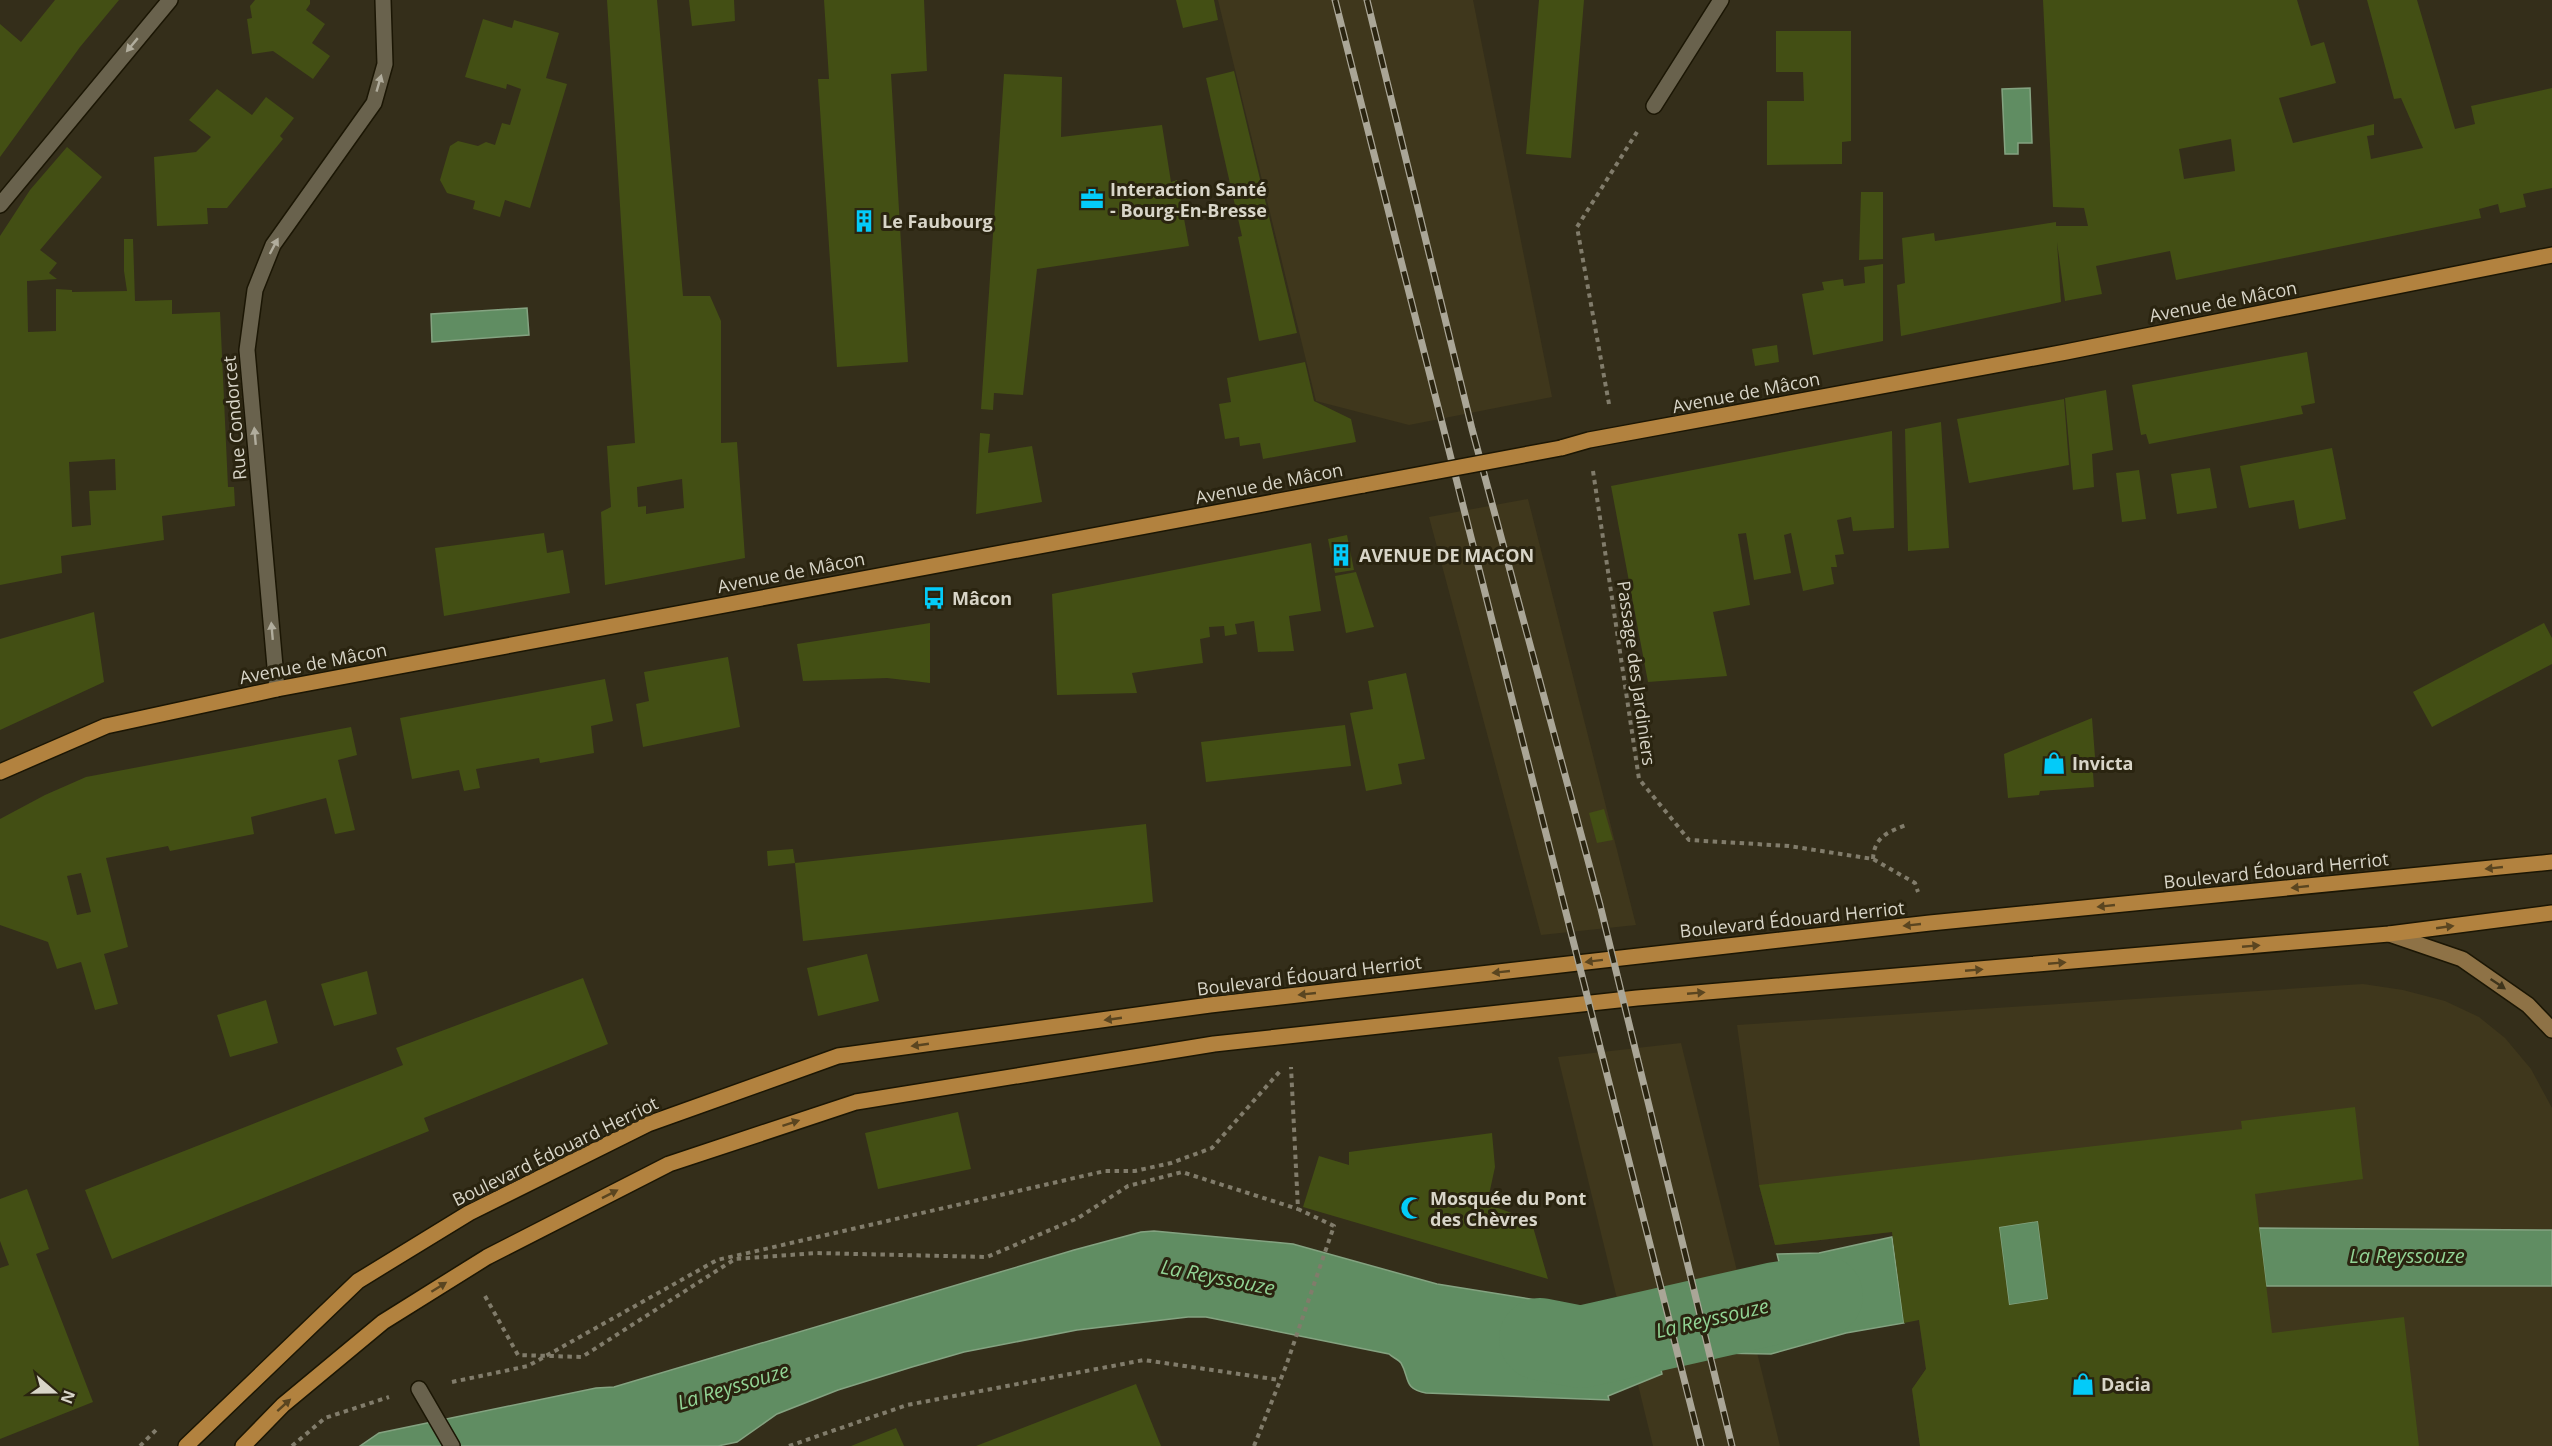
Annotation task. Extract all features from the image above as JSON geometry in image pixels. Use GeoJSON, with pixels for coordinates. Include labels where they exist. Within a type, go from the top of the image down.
{"type":"FeatureCollection","features":[{"type":"Feature","properties":{"kind":"main road","name":"Avenue de Mâcon"},"geometry":{"type":"LineString","coordinates":[[0,772],[106,726],[277,689],[2055,354],[2552,255]]}},
{"type":"Feature","properties":{"kind":"main road","name":"Boulevard Édouard Herriot"},"geometry":{"type":"LineString","coordinates":[[186,1446],[358,1281],[470,1213],[648,1124],[838,1056],[1210,1005],[1930,923],[2552,862]]}},
{"type":"Feature","properties":{"kind":"main road"},"geometry":{"type":"LineString","coordinates":[[243,1446],[283,1405],[383,1322],[470,1268],[669,1164],[856,1102],[1214,1044],[1614,1001],[2389,934],[2552,913]]}},
{"type":"Feature","properties":{"kind":"street"},"geometry":{"type":"LineString","coordinates":[[0,205],[170,0]]}},
{"type":"Feature","properties":{"kind":"street","name":"Rue Condorcet"},"geometry":{"type":"LineString","coordinates":[[277,689],[247,350],[255,290],[273,245],[374,103],[384,64],[383,0]]}},
{"type":"Feature","properties":{"kind":"street"},"geometry":{"type":"LineString","coordinates":[[1654,106],[1720,0]]}},
{"type":"Feature","properties":{"kind":"street"},"geometry":{"type":"LineString","coordinates":[[2389,934],[2462,959],[2528,1005],[2552,1030]]}},
{"type":"Feature","properties":{"kind":"street"},"geometry":{"type":"LineString","coordinates":[[419,1389],[452,1446]]}},
{"type":"Feature","properties":{"kind":"path"},"geometry":{"type":"LineString","coordinates":[[1615,436],[1577,226],[1654,106]]}},
{"type":"Feature","properties":{"kind":"path","name":"Passage des Jardiniers"},"geometry":{"type":"LineString","coordinates":[[1589,440],[1639,779],[1689,840],[1790,846],[1873,859],[1915,883]]}},
{"type":"Feature","properties":{"kind":"path"},"geometry":{"type":"LineString","coordinates":[[1873,859],[1876,842],[1906,825]]}},
{"type":"Feature","properties":{"kind":"path"},"geometry":{"type":"LineString","coordinates":[[292,1446],[325,1418],[400,1393],[528,1366],[717,1260],[1106,1171],[1135,1171],[1171,1163],[1212,1148],[1292,1058],[1298,1209]]}},
{"type":"Feature","properties":{"kind":"path"},"geometry":{"type":"LineString","coordinates":[[470,1268],[518,1355],[582,1357],[735,1259],[816,1253],[987,1257],[1078,1218],[1128,1186],[1182,1172],[1298,1209],[1334,1226],[1286,1366],[1254,1446]]}},
{"type":"Feature","properties":{"kind":"path"},"geometry":{"type":"LineString","coordinates":[[789,1446],[907,1405],[1143,1360],[1280,1380]]}},
{"type":"Feature","properties":{"kind":"shaded area"},"geometry":{"type":"Polygon","coordinates":[[[1218,0],[1473,0],[1552,397],[1409,425],[1316,401],[1218,0]]]}},
{"type":"Feature","properties":{"kind":"shaded area"},"geometry":{"type":"Polygon","coordinates":[[[1528,499],[1636,925],[1541,935],[1429,517],[1528,499]]]}},
{"type":"Feature","properties":{"kind":"shaded area"},"geometry":{"type":"Polygon","coordinates":[[[2363,984],[2403,990],[2445,1001],[2479,1017],[2505,1038],[2531,1069],[2552,1108],[2552,1446],[1920,1446],[1912,1389],[1926,1369],[1919,1320],[1899,1283],[1892,1232],[1775,1245],[1759,1185],[1737,1025],[2363,984]]]}},
{"type":"Feature","properties":{"kind":"shaded area"},"geometry":{"type":"Polygon","coordinates":[[[1681,1043],[1780,1446],[1653,1446],[1558,1057],[1681,1043]]]}},
{"type":"Feature","properties":{"kind":"water"},"geometry":{"type":"Polygon","coordinates":[[[2030,88],[2032,143],[2018,143],[2018,154],[2005,154],[2002,89],[2030,88]]]}},
{"type":"Feature","properties":{"kind":"water"},"geometry":{"type":"Polygon","coordinates":[[[527,308],[529,335],[432,342],[431,314],[527,308]]]}},
{"type":"Feature","properties":{"kind":"water"},"geometry":{"type":"Polygon","coordinates":[[[2038,1221],[2048,1299],[2009,1305],[1999,1227],[2038,1221]]]}},
{"type":"Feature","properties":{"kind":"water"},"geometry":{"type":"Polygon","coordinates":[[[2259,1228],[2552,1230],[2552,1286],[2266,1286],[2259,1228]]]}},
{"type":"Feature","properties":{"kind":"water"},"geometry":{"type":"Polygon","coordinates":[[[1154,1231],[1293,1244],[1437,1284],[1555,1303],[1572,1309],[1598,1312],[1645,1300],[1662,1374],[1608,1396],[1609,1400],[1426,1393],[1410,1386],[1401,1363],[1389,1354],[1206,1317],[1188,1317],[1077,1330],[964,1352],[838,1390],[777,1414],[737,1442],[718,1446],[360,1446],[379,1433],[596,1388],[614,1387],[1074,1250],[1141,1232],[1154,1231]]]}},
{"type":"Feature","properties":{"kind":"water"},"geometry":{"type":"Polygon","coordinates":[[[1892,1237],[1904,1323],[1846,1333],[1771,1354],[1717,1353],[1701,1288],[1781,1270],[1777,1254],[1819,1253],[1892,1237]]]}},
{"type":"Feature","properties":{"kind":"building"},"geometry":{"type":"Polygon","coordinates":[[[55,0],[119,0],[80,47],[0,157],[0,24],[21,42],[55,0]]]}},
{"type":"Feature","properties":{"kind":"building"},"geometry":{"type":"Polygon","coordinates":[[[255,0],[310,0],[306,10],[325,24],[312,43],[330,56],[313,79],[273,51],[252,54],[247,19],[252,18],[250,6],[255,0]]]}},
{"type":"Feature","properties":{"kind":"building"},"geometry":{"type":"Polygon","coordinates":[[[607,0],[657,0],[683,296],[710,296],[721,321],[721,443],[737,442],[745,558],[605,585],[601,512],[611,507],[607,446],[635,443],[607,0]],[[682,479],[637,487],[638,507],[646,506],[646,514],[684,508],[682,479]]]}},
{"type":"Feature","properties":{"kind":"building"},"geometry":{"type":"Polygon","coordinates":[[[689,0],[734,0],[735,21],[692,26],[689,0]]]}},
{"type":"Feature","properties":{"kind":"building","name":"Le Faubourg"},"geometry":{"type":"Polygon","coordinates":[[[824,0],[924,0],[927,71],[891,74],[908,362],[837,367],[818,79],[829,79],[824,0]]]}},
{"type":"Feature","properties":{"kind":"building"},"geometry":{"type":"Polygon","coordinates":[[[1176,0],[1214,0],[1218,20],[1183,28],[1176,0]]]}},
{"type":"Feature","properties":{"kind":"building"},"geometry":{"type":"Polygon","coordinates":[[[1539,0],[1584,0],[1571,158],[1526,154],[1539,0]]]}},
{"type":"Feature","properties":{"kind":"building"},"geometry":{"type":"Polygon","coordinates":[[[2043,0],[2297,0],[2311,46],[2324,42],[2336,83],[2279,98],[2293,143],[2374,124],[2374,135],[2367,136],[2371,159],[2423,148],[2401,98],[2394,99],[2367,0],[2417,0],[2455,129],[2475,124],[2471,106],[2552,88],[2552,188],[2523,194],[2526,207],[2500,213],[2498,204],[2479,209],[2481,218],[2176,280],[2170,251],[2096,266],[2102,294],[2065,301],[2057,242],[2061,302],[1901,336],[1897,285],[1905,283],[1902,238],[1934,233],[1935,241],[2056,222],[2056,226],[2088,226],[2084,208],[2053,207],[2043,0]],[[2231,139],[2179,149],[2184,179],[2235,171],[2231,139]]]}},
{"type":"Feature","properties":{"kind":"building"},"geometry":{"type":"Polygon","coordinates":[[[483,19],[512,28],[514,20],[559,33],[546,78],[567,84],[530,208],[505,200],[500,217],[473,209],[475,201],[447,193],[440,180],[450,146],[458,141],[478,146],[486,142],[495,145],[502,123],[510,125],[521,89],[507,84],[506,89],[465,77],[483,19]]]}},
{"type":"Feature","properties":{"kind":"building"},"geometry":{"type":"Polygon","coordinates":[[[1776,31],[1851,31],[1851,141],[1842,142],[1842,164],[1767,165],[1767,101],[1804,101],[1803,72],[1776,72],[1776,31]]]}},
{"type":"Feature","properties":{"kind":"building"},"geometry":{"type":"Polygon","coordinates":[[[1234,71],[1297,333],[1259,341],[1238,237],[1242,236],[1206,78],[1234,71]]]}},
{"type":"Feature","properties":{"kind":"building"},"geometry":{"type":"Polygon","coordinates":[[[1004,74],[1062,77],[1061,137],[1162,125],[1171,182],[1177,180],[1189,246],[1037,269],[1023,395],[994,393],[993,410],[981,409],[1004,74]]]}},
{"type":"Feature","properties":{"kind":"building"},"geometry":{"type":"Polygon","coordinates":[[[217,89],[252,115],[266,97],[294,118],[280,136],[283,139],[227,208],[207,208],[208,224],[157,226],[154,157],[196,152],[211,137],[189,120],[217,89]]]}},
{"type":"Feature","properties":{"kind":"building"},"geometry":{"type":"Polygon","coordinates":[[[67,147],[102,177],[40,250],[57,263],[49,273],[57,279],[27,281],[28,332],[56,331],[56,289],[72,290],[72,292],[127,291],[124,271],[124,239],[133,239],[135,301],[172,300],[172,314],[220,312],[228,487],[234,487],[235,506],[162,516],[164,540],[61,556],[62,573],[0,585],[0,236],[30,190],[67,147]],[[115,459],[69,462],[72,527],[91,525],[89,491],[116,490],[115,459]]]}},
{"type":"Feature","properties":{"kind":"building"},"geometry":{"type":"Polygon","coordinates":[[[1861,192],[1883,192],[1883,259],[1859,260],[1861,192]]]}},
{"type":"Feature","properties":{"kind":"building"},"geometry":{"type":"Polygon","coordinates":[[[1883,264],[1883,341],[1813,355],[1802,294],[1824,290],[1822,282],[1843,279],[1844,286],[1865,283],[1864,267],[1883,264]]]}},
{"type":"Feature","properties":{"kind":"building"},"geometry":{"type":"Polygon","coordinates":[[[1777,345],[1779,362],[1755,366],[1752,349],[1777,345]]]}},
{"type":"Feature","properties":{"kind":"building"},"geometry":{"type":"Polygon","coordinates":[[[2307,352],[2315,403],[2301,406],[2303,414],[2149,444],[2146,434],[2141,435],[2132,385],[2307,352]]]}},
{"type":"Feature","properties":{"kind":"building"},"geometry":{"type":"Polygon","coordinates":[[[1305,362],[1314,401],[1351,419],[1356,442],[1263,459],[1260,443],[1240,446],[1239,437],[1225,439],[1219,404],[1231,402],[1227,378],[1305,362]]]}},
{"type":"Feature","properties":{"kind":"building"},"geometry":{"type":"Polygon","coordinates":[[[2106,390],[2113,450],[2092,454],[2094,487],[2073,490],[2065,398],[2106,390]]]}},
{"type":"Feature","properties":{"kind":"building"},"geometry":{"type":"Polygon","coordinates":[[[2064,399],[2069,465],[1969,483],[1957,419],[2064,399]]]}},
{"type":"Feature","properties":{"kind":"building"},"geometry":{"type":"Polygon","coordinates":[[[1941,422],[1949,548],[1908,551],[1905,429],[1941,422]]]}},
{"type":"Feature","properties":{"kind":"building"},"geometry":{"type":"Polygon","coordinates":[[[1892,431],[1894,528],[1853,531],[1851,517],[1837,520],[1844,554],[1835,555],[1837,567],[1831,567],[1834,584],[1803,591],[1791,533],[1784,535],[1791,573],[1754,580],[1746,533],[1738,534],[1750,605],[1713,612],[1727,676],[1648,682],[1611,486],[1892,431]]]}},
{"type":"Feature","properties":{"kind":"building"},"geometry":{"type":"Polygon","coordinates":[[[980,433],[990,434],[988,453],[1032,446],[1042,502],[976,514],[980,433]]]}},
{"type":"Feature","properties":{"kind":"building"},"geometry":{"type":"Polygon","coordinates":[[[2332,448],[2346,519],[2299,529],[2294,500],[2249,508],[2240,466],[2332,448]]]}},
{"type":"Feature","properties":{"kind":"building"},"geometry":{"type":"Polygon","coordinates":[[[2210,468],[2217,508],[2177,514],[2171,474],[2210,468]]]}},
{"type":"Feature","properties":{"kind":"building"},"geometry":{"type":"Polygon","coordinates":[[[2139,470],[2146,519],[2122,522],[2116,473],[2139,470]]]}},
{"type":"Feature","properties":{"kind":"building"},"geometry":{"type":"Polygon","coordinates":[[[544,533],[547,553],[563,550],[570,593],[444,616],[435,548],[544,533]]]}},
{"type":"Feature","properties":{"kind":"building","name":"AVENUE DE MACON"},"geometry":{"type":"Polygon","coordinates":[[[1347,535],[1354,570],[1335,573],[1328,539],[1347,535]]]}},
{"type":"Feature","properties":{"kind":"building"},"geometry":{"type":"Polygon","coordinates":[[[1311,543],[1321,611],[1289,616],[1294,651],[1258,652],[1254,621],[1235,624],[1237,634],[1225,636],[1224,626],[1209,627],[1210,637],[1200,639],[1203,663],[1132,673],[1137,693],[1057,695],[1052,594],[1311,543]]]}},
{"type":"Feature","properties":{"kind":"building"},"geometry":{"type":"Polygon","coordinates":[[[1356,572],[1374,627],[1346,633],[1335,576],[1356,572]]]}},
{"type":"Feature","properties":{"kind":"building"},"geometry":{"type":"Polygon","coordinates":[[[94,612],[104,682],[0,730],[0,639],[94,612]]]}},
{"type":"Feature","properties":{"kind":"building"},"geometry":{"type":"Polygon","coordinates":[[[930,623],[930,683],[887,678],[803,681],[797,644],[930,623]]]}},
{"type":"Feature","properties":{"kind":"building"},"geometry":{"type":"Polygon","coordinates":[[[2544,623],[2552,638],[2552,664],[2432,727],[2413,692],[2544,623]]]}},
{"type":"Feature","properties":{"kind":"building"},"geometry":{"type":"Polygon","coordinates":[[[728,657],[740,727],[643,747],[636,704],[649,701],[644,672],[728,657]]]}},
{"type":"Feature","properties":{"kind":"building"},"geometry":{"type":"Polygon","coordinates":[[[1406,673],[1425,759],[1398,764],[1402,784],[1366,791],[1350,713],[1373,709],[1368,681],[1406,673]]]}},
{"type":"Feature","properties":{"kind":"building"},"geometry":{"type":"Polygon","coordinates":[[[605,679],[613,721],[591,726],[594,753],[540,763],[539,758],[476,769],[480,788],[464,791],[459,770],[412,779],[400,718],[605,679]]]}},
{"type":"Feature","properties":{"kind":"building"},"geometry":{"type":"Polygon","coordinates":[[[2092,718],[2095,757],[2092,758],[2094,787],[2040,791],[2039,795],[2008,798],[2004,754],[2092,718]]]}},
{"type":"Feature","properties":{"kind":"building"},"geometry":{"type":"Polygon","coordinates":[[[1345,725],[1351,766],[1206,782],[1201,742],[1345,725]]]}},
{"type":"Feature","properties":{"kind":"building"},"geometry":{"type":"Polygon","coordinates":[[[351,727],[357,755],[338,760],[355,830],[335,834],[326,798],[251,817],[254,834],[170,851],[168,846],[106,858],[128,947],[104,954],[118,1004],[95,1010],[81,962],[57,969],[48,942],[0,925],[0,819],[45,795],[86,777],[351,727]],[[81,873],[67,876],[77,915],[91,912],[81,873]]]}},
{"type":"Feature","properties":{"kind":"building"},"geometry":{"type":"Polygon","coordinates":[[[1604,809],[1613,840],[1597,843],[1589,813],[1604,809]]]}},
{"type":"Feature","properties":{"kind":"building"},"geometry":{"type":"Polygon","coordinates":[[[1146,824],[1153,902],[803,941],[795,863],[1146,824]]]}},
{"type":"Feature","properties":{"kind":"building"},"geometry":{"type":"Polygon","coordinates":[[[793,849],[795,863],[768,866],[767,851],[793,849]]]}},
{"type":"Feature","properties":{"kind":"building"},"geometry":{"type":"Polygon","coordinates":[[[867,954],[879,1001],[818,1016],[807,968],[867,954]]]}},
{"type":"Feature","properties":{"kind":"building"},"geometry":{"type":"Polygon","coordinates":[[[367,971],[377,1014],[334,1026],[321,984],[367,971]]]}},
{"type":"Feature","properties":{"kind":"building"},"geometry":{"type":"Polygon","coordinates":[[[583,978],[608,1044],[424,1118],[429,1131],[112,1259],[85,1190],[403,1065],[396,1048],[583,978]]]}},
{"type":"Feature","properties":{"kind":"building"},"geometry":{"type":"Polygon","coordinates":[[[266,1000],[278,1043],[230,1057],[217,1015],[266,1000]]]}},
{"type":"Feature","properties":{"kind":"building"},"geometry":{"type":"Polygon","coordinates":[[[2355,1107],[2363,1179],[2255,1194],[2272,1333],[2404,1317],[2419,1446],[1920,1446],[1912,1389],[1926,1369],[1919,1320],[1904,1323],[1892,1232],[1775,1245],[1759,1185],[2242,1129],[2241,1121],[2355,1107]],[[2038,1221],[1999,1227],[2009,1305],[2048,1299],[2038,1221]]]}},
{"type":"Feature","properties":{"kind":"building"},"geometry":{"type":"Polygon","coordinates":[[[958,1112],[971,1169],[878,1189],[865,1133],[958,1112]]]}},
{"type":"Feature","properties":{"kind":"building","name":"Mosquée du Pont des Chèvres"},"geometry":{"type":"Polygon","coordinates":[[[1492,1133],[1495,1167],[1487,1204],[1531,1220],[1548,1279],[1303,1207],[1319,1156],[1349,1165],[1349,1152],[1492,1133]]]}},
{"type":"Feature","properties":{"kind":"building"},"geometry":{"type":"Polygon","coordinates":[[[27,1189],[49,1249],[36,1254],[93,1402],[0,1439],[0,1268],[9,1265],[0,1241],[0,1199],[27,1189]]]}},
{"type":"Feature","properties":{"kind":"building"},"geometry":{"type":"Polygon","coordinates":[[[1136,1384],[1161,1446],[976,1446],[1136,1384]]]}},
{"type":"Feature","properties":{"kind":"building"},"geometry":{"type":"Polygon","coordinates":[[[896,1428],[904,1446],[851,1446],[896,1428]]]}},
{"type":"Feature","properties":{"kind":"waterway","name":"La Reyssouze"},"geometry":{"type":"LineString","coordinates":[[1540,1339],[1581,1347],[1776,1303],[1822,1296]]}},
{"type":"Feature","properties":{"kind":"railway"},"geometry":{"type":"LineString","coordinates":[[1335,0],[1701,1446]]}},
{"type":"Feature","properties":{"kind":"railway"},"geometry":{"type":"LineString","coordinates":[[1367,0],[1472,429],[1600,905],[1732,1446]]}},
{"type":"Feature","properties":{"kind":"place","name":"Interaction Santé - Bourg-En-Bresse"},"geometry":{"type":"Point","coordinates":[1092,199]}},
{"type":"Feature","properties":{"kind":"place","name":"Le Faubourg"},"geometry":{"type":"Point","coordinates":[864,221]}},
{"type":"Feature","properties":{"kind":"place","name":"AVENUE DE MACON"},"geometry":{"type":"Point","coordinates":[1341,555]}},
{"type":"Feature","properties":{"kind":"place","name":"Mâcon"},"geometry":{"type":"Point","coordinates":[934,598]}},
{"type":"Feature","properties":{"kind":"place","name":"Invicta"},"geometry":{"type":"Point","coordinates":[2054,763]}},
{"type":"Feature","properties":{"kind":"place","name":"Mosquée du Pont des Chèvres"},"geometry":{"type":"Point","coordinates":[1412,1208]}},
{"type":"Feature","properties":{"kind":"place","name":"Dacia"},"geometry":{"type":"Point","coordinates":[2083,1384]}}]}
